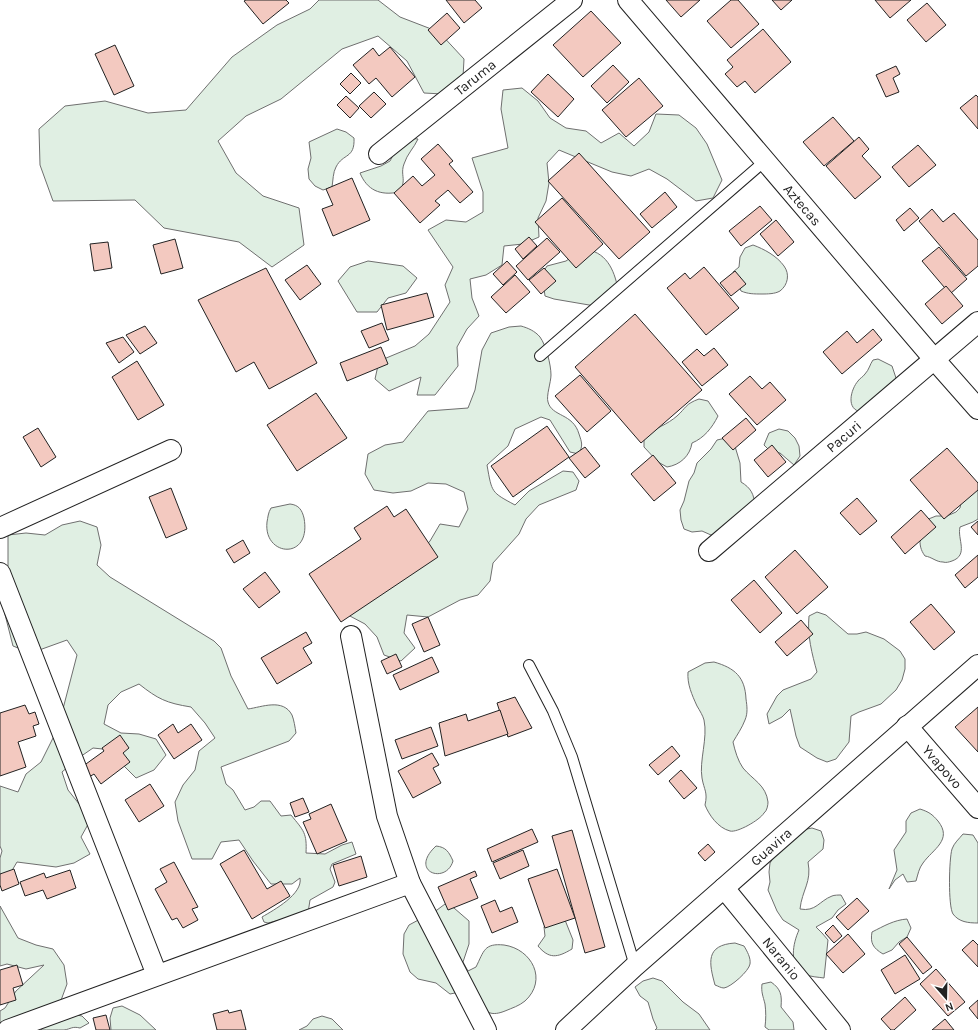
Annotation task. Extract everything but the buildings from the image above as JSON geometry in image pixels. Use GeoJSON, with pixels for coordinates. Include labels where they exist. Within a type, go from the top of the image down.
{"type":"FeatureCollection","features":[{"type":"Feature","properties":{"kind":"street","name":"Taruma"},"geometry":{"type":"LineString","coordinates":[[379,154],[572,0]]}},
{"type":"Feature","properties":{"kind":"street","name":"Aztecas"},"geometry":{"type":"LineString","coordinates":[[628,0],[978,409]]}},
{"type":"Feature","properties":{"kind":"street","name":"Pacuri"},"geometry":{"type":"LineString","coordinates":[[709,551],[978,322]]}},
{"type":"Feature","properties":{"kind":"street"},"geometry":{"type":"LineString","coordinates":[[0,528],[171,450]]}},
{"type":"Feature","properties":{"kind":"street"},"geometry":{"type":"LineString","coordinates":[[0,573],[157,975]]}},
{"type":"Feature","properties":{"kind":"street"},"geometry":{"type":"LineString","coordinates":[[350,636],[387,816],[410,883],[486,1030]]}},
{"type":"Feature","properties":{"kind":"street","name":"Guavira"},"geometry":{"type":"LineString","coordinates":[[566,1030],[635,966],[978,665]]}},
{"type":"Feature","properties":{"kind":"street","name":"Yvapovo"},"geometry":{"type":"LineString","coordinates":[[908,726],[978,808]]}},
{"type":"Feature","properties":{"kind":"street"},"geometry":{"type":"LineString","coordinates":[[8,1030],[410,883]]}},
{"type":"Feature","properties":{"kind":"street","name":"Naranio"},"geometry":{"type":"LineString","coordinates":[[724,888],[840,1030]]}},
{"type":"Feature","properties":{"kind":"lane"},"geometry":{"type":"LineString","coordinates":[[540,356],[766,160]]}},
{"type":"Feature","properties":{"kind":"lane"},"geometry":{"type":"LineString","coordinates":[[529,665],[553,711],[572,757],[635,966]]}},
{"type":"Feature","properties":{"kind":"green space"},"geometry":{"type":"Polygon","coordinates":[[[319,0],[378,0],[400,17],[439,32],[464,59],[462,95],[424,93],[407,61],[378,36],[342,49],[281,99],[246,116],[218,141],[236,173],[263,196],[299,208],[304,245],[272,267],[239,242],[164,228],[135,200],[53,201],[40,165],[39,129],[65,106],[105,101],[148,113],[186,110],[232,57],[277,25],[310,9],[319,0]]]}},
{"type":"Feature","properties":{"kind":"green space"},"geometry":{"type":"Polygon","coordinates":[[[522,88],[538,101],[550,118],[566,128],[586,131],[601,143],[619,133],[634,146],[649,132],[656,114],[679,115],[696,128],[707,144],[722,180],[713,198],[696,201],[667,179],[649,169],[631,176],[612,172],[559,150],[547,163],[549,183],[546,201],[538,218],[539,237],[523,244],[504,246],[502,265],[486,275],[470,279],[472,298],[479,316],[467,329],[457,347],[458,366],[435,395],[417,395],[421,377],[389,391],[375,379],[379,361],[415,346],[429,334],[450,302],[445,285],[453,267],[428,230],[446,220],[466,222],[483,212],[483,192],[472,158],[508,148],[501,109],[503,90],[522,88]]]}},
{"type":"Feature","properties":{"kind":"green space"},"geometry":{"type":"Polygon","coordinates":[[[337,129],[346,132],[354,138],[354,145],[351,153],[336,167],[332,187],[323,190],[315,186],[309,179],[308,169],[311,158],[309,142],[337,129]]]}},
{"type":"Feature","properties":{"kind":"green space"},"geometry":{"type":"Polygon","coordinates":[[[408,138],[418,139],[404,164],[403,184],[399,192],[386,193],[370,188],[360,173],[381,166],[390,161],[400,142],[408,138]]]}},
{"type":"Feature","properties":{"kind":"green space"},"geometry":{"type":"Polygon","coordinates":[[[753,245],[774,256],[786,269],[786,283],[780,291],[762,294],[741,291],[733,272],[739,267],[740,257],[745,248],[753,245]]]}},
{"type":"Feature","properties":{"kind":"green space"},"geometry":{"type":"Polygon","coordinates":[[[583,249],[598,253],[608,262],[618,289],[595,306],[545,296],[542,274],[547,266],[566,261],[583,249]]]}},
{"type":"Feature","properties":{"kind":"green space"},"geometry":{"type":"Polygon","coordinates":[[[368,261],[403,266],[417,278],[406,293],[388,298],[377,312],[357,312],[338,281],[350,267],[368,261]]]}},
{"type":"Feature","properties":{"kind":"green space"},"geometry":{"type":"Polygon","coordinates":[[[521,326],[534,331],[540,337],[548,355],[551,371],[548,402],[550,407],[572,422],[576,427],[582,446],[579,454],[570,452],[550,420],[541,417],[515,429],[508,446],[487,465],[492,487],[497,494],[515,505],[529,491],[563,471],[573,472],[579,481],[576,490],[539,505],[526,519],[519,534],[493,563],[490,581],[478,595],[460,600],[428,617],[407,615],[404,633],[415,648],[401,661],[384,655],[377,637],[365,624],[348,615],[417,556],[430,541],[440,524],[459,527],[468,509],[464,492],[446,484],[428,483],[411,491],[393,493],[374,490],[365,474],[368,454],[385,445],[403,442],[428,411],[468,408],[475,390],[482,350],[491,333],[509,327],[521,326]]]}},
{"type":"Feature","properties":{"kind":"green space"},"geometry":{"type":"Polygon","coordinates":[[[878,359],[892,366],[897,381],[874,397],[862,412],[853,407],[851,403],[853,389],[873,360],[878,359]]]}},
{"type":"Feature","properties":{"kind":"green space"},"geometry":{"type":"Polygon","coordinates":[[[699,399],[708,401],[718,416],[713,425],[704,435],[692,443],[687,456],[680,462],[667,467],[658,462],[644,447],[644,435],[670,422],[688,404],[699,399]]]}},
{"type":"Feature","properties":{"kind":"green space"},"geometry":{"type":"Polygon","coordinates":[[[779,429],[788,431],[795,438],[799,446],[800,456],[794,465],[780,453],[771,452],[764,445],[769,433],[779,429]]]}},
{"type":"Feature","properties":{"kind":"green space"},"geometry":{"type":"Polygon","coordinates":[[[726,438],[734,443],[740,463],[741,482],[751,492],[754,498],[755,506],[720,534],[711,535],[702,531],[692,532],[684,529],[680,510],[689,481],[694,473],[697,463],[711,449],[717,440],[726,438]]]}},
{"type":"Feature","properties":{"kind":"green space"},"geometry":{"type":"Polygon","coordinates":[[[978,489],[978,519],[960,527],[960,555],[952,561],[946,562],[938,561],[925,556],[922,552],[920,538],[926,520],[936,516],[947,516],[956,512],[960,508],[961,503],[978,489]]]}},
{"type":"Feature","properties":{"kind":"green space"},"geometry":{"type":"Polygon","coordinates":[[[290,504],[296,505],[301,510],[304,518],[305,532],[301,542],[295,547],[287,549],[279,547],[272,542],[268,534],[267,522],[271,508],[290,504]]]}},
{"type":"Feature","properties":{"kind":"green space"},"geometry":{"type":"Polygon","coordinates":[[[80,521],[97,527],[101,545],[97,565],[110,577],[214,641],[221,648],[231,676],[248,709],[278,705],[288,710],[292,715],[296,733],[289,741],[221,767],[226,784],[233,790],[245,810],[254,807],[261,801],[270,801],[281,816],[291,815],[304,832],[306,853],[325,854],[342,845],[352,842],[356,854],[332,864],[330,869],[335,882],[333,887],[310,900],[308,913],[268,923],[264,922],[262,917],[287,901],[297,890],[300,884],[300,878],[292,884],[271,884],[239,840],[221,842],[212,859],[192,859],[178,821],[175,802],[183,785],[195,770],[199,751],[215,738],[205,723],[191,707],[163,700],[139,684],[121,692],[108,705],[104,724],[121,733],[139,734],[156,739],[166,755],[154,770],[136,778],[123,765],[112,750],[93,748],[77,759],[62,772],[68,790],[91,819],[81,837],[90,854],[74,863],[56,867],[17,862],[7,879],[0,884],[0,858],[2,851],[0,846],[0,786],[18,792],[26,774],[41,762],[58,728],[77,655],[67,640],[31,653],[13,646],[0,595],[8,573],[8,535],[26,533],[45,535],[62,525],[80,521]]]}},
{"type":"Feature","properties":{"kind":"green space"},"geometry":{"type":"Polygon","coordinates":[[[817,612],[826,615],[848,634],[866,632],[884,639],[900,651],[905,659],[905,669],[902,680],[896,690],[881,704],[851,716],[849,742],[836,759],[827,762],[817,758],[800,747],[790,709],[782,717],[769,724],[767,714],[777,696],[783,690],[811,679],[817,672],[810,644],[809,616],[817,612]]]}},
{"type":"Feature","properties":{"kind":"green space"},"geometry":{"type":"Polygon","coordinates":[[[714,662],[728,667],[738,674],[744,685],[747,715],[733,742],[741,765],[765,791],[768,802],[766,811],[762,816],[743,828],[733,831],[730,831],[718,824],[709,813],[705,805],[706,794],[701,771],[705,734],[704,718],[693,698],[688,681],[688,672],[705,663],[714,662]]]}},
{"type":"Feature","properties":{"kind":"green space"},"geometry":{"type":"Polygon","coordinates":[[[920,809],[926,811],[938,821],[942,828],[942,839],[940,844],[922,865],[916,881],[907,882],[903,874],[895,880],[889,889],[897,870],[894,850],[906,832],[906,821],[911,813],[920,809]]]}},
{"type":"Feature","properties":{"kind":"green space"},"geometry":{"type":"Polygon","coordinates":[[[812,828],[821,831],[824,840],[823,849],[808,862],[808,881],[800,909],[805,910],[814,908],[835,895],[841,895],[846,904],[838,910],[832,918],[816,927],[828,940],[824,978],[807,975],[796,966],[793,954],[795,941],[799,930],[783,920],[777,911],[768,890],[770,882],[770,863],[775,855],[802,830],[812,828]]]}},
{"type":"Feature","properties":{"kind":"green space"},"geometry":{"type":"Polygon","coordinates":[[[963,834],[973,835],[978,843],[978,923],[967,922],[955,917],[951,909],[951,854],[954,845],[963,834]]]}},
{"type":"Feature","properties":{"kind":"green space"},"geometry":{"type":"Polygon","coordinates":[[[436,846],[447,850],[453,861],[449,868],[437,874],[431,872],[427,868],[426,863],[428,855],[436,846]]]}},
{"type":"Feature","properties":{"kind":"green space"},"geometry":{"type":"Polygon","coordinates":[[[445,904],[454,908],[469,921],[469,944],[463,962],[468,971],[476,967],[483,952],[492,945],[504,945],[514,948],[522,952],[529,959],[534,967],[536,975],[532,993],[525,1001],[518,1006],[503,1012],[490,1013],[460,992],[450,994],[436,983],[418,979],[410,972],[403,954],[404,934],[409,925],[445,904]]]}},
{"type":"Feature","properties":{"kind":"green space"},"geometry":{"type":"Polygon","coordinates":[[[0,906],[18,938],[36,945],[53,949],[64,965],[67,984],[60,1003],[0,1028],[0,1011],[5,1008],[16,991],[44,965],[26,969],[7,964],[0,966],[0,906]]]}},
{"type":"Feature","properties":{"kind":"green space"},"geometry":{"type":"Polygon","coordinates":[[[549,919],[565,920],[573,940],[572,949],[554,956],[546,953],[538,946],[545,936],[544,927],[549,919]]]}},
{"type":"Feature","properties":{"kind":"green space"},"geometry":{"type":"Polygon","coordinates":[[[907,919],[911,928],[907,937],[899,942],[892,950],[883,954],[877,950],[871,939],[872,932],[893,922],[907,919]]]}},
{"type":"Feature","properties":{"kind":"green space"},"geometry":{"type":"Polygon","coordinates":[[[735,943],[744,946],[749,957],[750,964],[746,971],[735,982],[722,988],[715,985],[711,969],[712,956],[718,947],[725,944],[735,943]]]}},
{"type":"Feature","properties":{"kind":"green space"},"geometry":{"type":"Polygon","coordinates":[[[653,978],[662,981],[683,1002],[699,1014],[710,1030],[655,1030],[657,1028],[648,1002],[640,996],[635,987],[643,981],[653,978]]]}},
{"type":"Feature","properties":{"kind":"green space"},"geometry":{"type":"Polygon","coordinates":[[[771,982],[779,990],[781,996],[781,1007],[793,1022],[794,1030],[769,1030],[765,1027],[766,1010],[762,992],[762,984],[771,982]]]}},
{"type":"Feature","properties":{"kind":"green space"},"geometry":{"type":"Polygon","coordinates":[[[122,1006],[140,1015],[156,1030],[111,1030],[110,1018],[113,1008],[122,1006]]]}},
{"type":"Feature","properties":{"kind":"green space"},"geometry":{"type":"Polygon","coordinates":[[[77,1015],[82,1016],[89,1023],[80,1028],[73,1027],[64,1030],[41,1030],[43,1026],[77,1015]]]}},
{"type":"Feature","properties":{"kind":"green space"},"geometry":{"type":"Polygon","coordinates":[[[322,1016],[332,1019],[343,1030],[299,1030],[307,1026],[313,1019],[322,1016]]]}}]}
